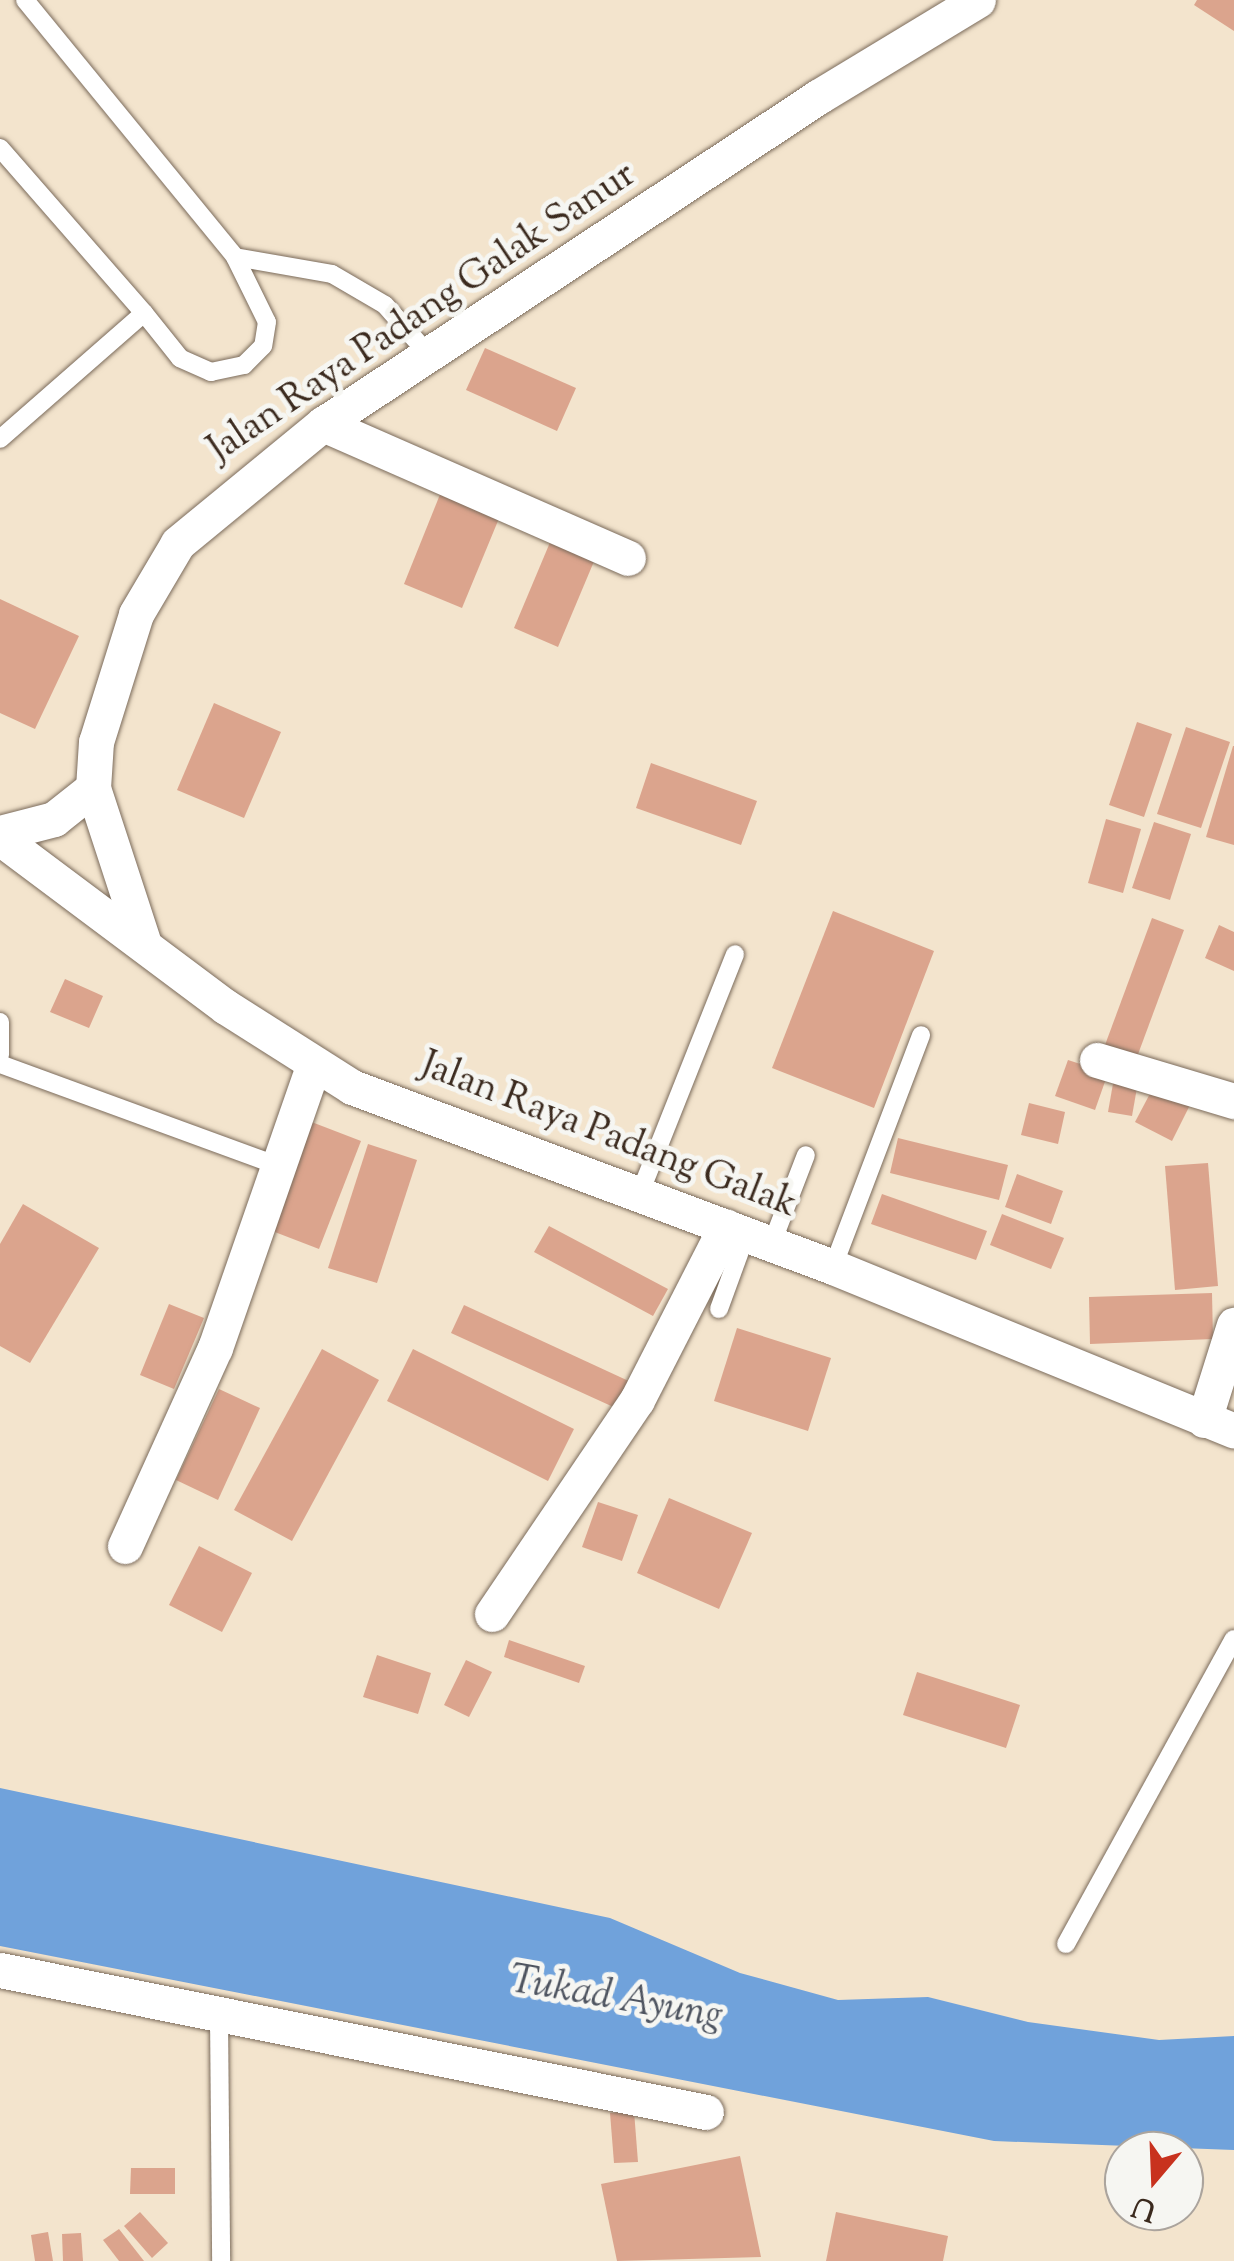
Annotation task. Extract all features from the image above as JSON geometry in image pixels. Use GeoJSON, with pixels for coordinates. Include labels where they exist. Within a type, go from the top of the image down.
{"type":"FeatureCollection","features":[{"type":"Feature","properties":{"kind":"street","name":"Jalan Raya Padang Galak Sanur"},"geometry":{"type":"LineString","coordinates":[[143,942],[93,788],[109,687],[152,583],[178,544],[231,494],[322,424],[818,97],[978,0]]}},
{"type":"Feature","properties":{"kind":"street"},"geometry":{"type":"LineString","coordinates":[[322,424],[628,558]]}},
{"type":"Feature","properties":{"kind":"street"},"geometry":{"type":"LineString","coordinates":[[0,836],[54,819],[93,788]]}},
{"type":"Feature","properties":{"kind":"street","name":"Jalan Raya Padang Galak"},"geometry":{"type":"LineString","coordinates":[[0,836],[313,1066],[452,1126],[833,1267],[1219,1426]]}},
{"type":"Feature","properties":{"kind":"street"},"geometry":{"type":"LineString","coordinates":[[1096,1060],[1234,1101]]}},
{"type":"Feature","properties":{"kind":"street"},"geometry":{"type":"LineString","coordinates":[[126,1546],[216,1348],[313,1066]]}},
{"type":"Feature","properties":{"kind":"street"},"geometry":{"type":"LineString","coordinates":[[492,1614],[748,1235]]}},
{"type":"Feature","properties":{"kind":"street"},"geometry":{"type":"LineString","coordinates":[[1219,1426],[1234,1325]]}},
{"type":"Feature","properties":{"kind":"street"},"geometry":{"type":"LineString","coordinates":[[0,1970],[706,2112]]}},
{"type":"Feature","properties":{"kind":"lane"},"geometry":{"type":"LineString","coordinates":[[0,148],[180,358],[211,372],[244,365],[262,346],[267,322],[234,257],[25,0]]}},
{"type":"Feature","properties":{"kind":"lane"},"geometry":{"type":"LineString","coordinates":[[234,257],[332,274],[385,305],[428,354]]}},
{"type":"Feature","properties":{"kind":"lane"},"geometry":{"type":"LineString","coordinates":[[0,439],[144,314]]}},
{"type":"Feature","properties":{"kind":"lane"},"geometry":{"type":"LineString","coordinates":[[640,1193],[734,954]]}},
{"type":"Feature","properties":{"kind":"lane"},"geometry":{"type":"LineString","coordinates":[[0,1022],[0,1055]]}},
{"type":"Feature","properties":{"kind":"lane"},"geometry":{"type":"LineString","coordinates":[[833,1267],[921,1035]]}},
{"type":"Feature","properties":{"kind":"lane"},"geometry":{"type":"LineString","coordinates":[[0,1064],[276,1165]]}},
{"type":"Feature","properties":{"kind":"lane"},"geometry":{"type":"LineString","coordinates":[[719,1309],[748,1235],[806,1155]]}},
{"type":"Feature","properties":{"kind":"lane"},"geometry":{"type":"LineString","coordinates":[[1066,1944],[1234,1640]]}},
{"type":"Feature","properties":{"kind":"lane"},"geometry":{"type":"LineString","coordinates":[[220,2015],[220,2261]]}},
{"type":"Feature","properties":{"kind":"water","name":"Tukad Ayung"},"geometry":{"type":"Polygon","coordinates":[[[0,1788],[610,1918],[740,1973],[838,2000],[928,1997],[1028,2022],[1159,2040],[1234,2036],[1234,2150],[1204,2149],[1204,2131],[1104,2131],[1104,2145],[994,2141],[0,1946],[0,1788]]]}},
{"type":"Feature","properties":{"kind":"building"},"geometry":{"type":"Polygon","coordinates":[[[1197,0],[1234,0],[1234,31],[1194,5],[1197,0]]]}},
{"type":"Feature","properties":{"kind":"building"},"geometry":{"type":"Polygon","coordinates":[[[485,348],[576,388],[557,431],[466,390],[485,348]]]}},
{"type":"Feature","properties":{"kind":"building"},"geometry":{"type":"Polygon","coordinates":[[[441,492],[500,516],[462,608],[404,584],[441,492]]]}},
{"type":"Feature","properties":{"kind":"building"},"geometry":{"type":"Polygon","coordinates":[[[551,540],[595,559],[558,647],[514,628],[551,540]]]}},
{"type":"Feature","properties":{"kind":"building"},"geometry":{"type":"Polygon","coordinates":[[[0,599],[79,636],[35,729],[0,713],[0,599]]]}},
{"type":"Feature","properties":{"kind":"building"},"geometry":{"type":"Polygon","coordinates":[[[214,703],[281,732],[244,818],[177,790],[214,703]]]}},
{"type":"Feature","properties":{"kind":"building"},"geometry":{"type":"Polygon","coordinates":[[[1137,722],[1172,734],[1144,817],[1109,805],[1137,722]]]}},
{"type":"Feature","properties":{"kind":"building"},"geometry":{"type":"Polygon","coordinates":[[[1186,727],[1230,742],[1201,828],[1157,814],[1186,727]]]}},
{"type":"Feature","properties":{"kind":"building"},"geometry":{"type":"Polygon","coordinates":[[[1234,746],[1234,845],[1206,837],[1234,746]]]}},
{"type":"Feature","properties":{"kind":"building"},"geometry":{"type":"Polygon","coordinates":[[[651,763],[757,801],[741,845],[636,808],[651,763]]]}},
{"type":"Feature","properties":{"kind":"building"},"geometry":{"type":"Polygon","coordinates":[[[1106,819],[1141,829],[1123,893],[1088,883],[1106,819]]]}},
{"type":"Feature","properties":{"kind":"building"},"geometry":{"type":"Polygon","coordinates":[[[1154,822],[1191,834],[1170,900],[1132,888],[1154,822]]]}},
{"type":"Feature","properties":{"kind":"building"},"geometry":{"type":"Polygon","coordinates":[[[833,911],[934,951],[874,1108],[772,1068],[833,911]]]}},
{"type":"Feature","properties":{"kind":"building"},"geometry":{"type":"Polygon","coordinates":[[[1152,918],[1184,930],[1137,1057],[1105,1045],[1152,918]]]}},
{"type":"Feature","properties":{"kind":"building"},"geometry":{"type":"Polygon","coordinates":[[[1219,925],[1234,932],[1234,971],[1205,958],[1219,925]]]}},
{"type":"Feature","properties":{"kind":"building"},"geometry":{"type":"Polygon","coordinates":[[[65,979],[103,996],[89,1028],[50,1012],[65,979]]]}},
{"type":"Feature","properties":{"kind":"building"},"geometry":{"type":"Polygon","coordinates":[[[1068,1060],[1108,1073],[1095,1110],[1055,1096],[1068,1060]]]}},
{"type":"Feature","properties":{"kind":"building"},"geometry":{"type":"Polygon","coordinates":[[[1114,1078],[1138,1082],[1132,1116],[1108,1112],[1114,1078]]]}},
{"type":"Feature","properties":{"kind":"building"},"geometry":{"type":"Polygon","coordinates":[[[1154,1086],[1190,1105],[1172,1141],[1135,1122],[1154,1086]]]}},
{"type":"Feature","properties":{"kind":"building"},"geometry":{"type":"Polygon","coordinates":[[[1029,1103],[1065,1112],[1058,1144],[1021,1135],[1029,1103]]]}},
{"type":"Feature","properties":{"kind":"building"},"geometry":{"type":"Polygon","coordinates":[[[309,1121],[361,1141],[319,1249],[267,1229],[309,1121]]]}},
{"type":"Feature","properties":{"kind":"building"},"geometry":{"type":"Polygon","coordinates":[[[898,1138],[1008,1165],[999,1200],[890,1173],[898,1138]]]}},
{"type":"Feature","properties":{"kind":"building"},"geometry":{"type":"Polygon","coordinates":[[[368,1144],[417,1160],[377,1283],[328,1268],[368,1144]]]}},
{"type":"Feature","properties":{"kind":"building"},"geometry":{"type":"Polygon","coordinates":[[[1208,1163],[1218,1286],[1175,1290],[1165,1166],[1208,1163]]]}},
{"type":"Feature","properties":{"kind":"building"},"geometry":{"type":"Polygon","coordinates":[[[1017,1174],[1063,1191],[1051,1224],[1005,1207],[1017,1174]]]}},
{"type":"Feature","properties":{"kind":"building"},"geometry":{"type":"Polygon","coordinates":[[[882,1194],[987,1231],[976,1260],[871,1224],[882,1194]]]}},
{"type":"Feature","properties":{"kind":"building"},"geometry":{"type":"Polygon","coordinates":[[[23,1204],[99,1248],[30,1363],[0,1346],[0,1244],[23,1204]]]}},
{"type":"Feature","properties":{"kind":"building"},"geometry":{"type":"Polygon","coordinates":[[[1002,1214],[1064,1238],[1051,1269],[990,1245],[1002,1214]]]}},
{"type":"Feature","properties":{"kind":"building"},"geometry":{"type":"Polygon","coordinates":[[[549,1226],[668,1289],[653,1316],[534,1252],[549,1226]]]}},
{"type":"Feature","properties":{"kind":"building"},"geometry":{"type":"Polygon","coordinates":[[[1212,1293],[1213,1339],[1090,1344],[1089,1297],[1212,1293]]]}},
{"type":"Feature","properties":{"kind":"building"},"geometry":{"type":"Polygon","coordinates":[[[169,1304],[204,1318],[174,1389],[140,1375],[169,1304]]]}},
{"type":"Feature","properties":{"kind":"building"},"geometry":{"type":"Polygon","coordinates":[[[464,1305],[633,1383],[620,1410],[451,1333],[464,1305]]]}},
{"type":"Feature","properties":{"kind":"building"},"geometry":{"type":"Polygon","coordinates":[[[737,1328],[831,1358],[808,1431],[714,1401],[737,1328]]]}},
{"type":"Feature","properties":{"kind":"building"},"geometry":{"type":"Polygon","coordinates":[[[322,1349],[379,1380],[292,1541],[234,1510],[322,1349]]]}},
{"type":"Feature","properties":{"kind":"building"},"geometry":{"type":"Polygon","coordinates":[[[413,1349],[574,1429],[548,1481],[387,1401],[413,1349]]]}},
{"type":"Feature","properties":{"kind":"building"},"geometry":{"type":"Polygon","coordinates":[[[219,1389],[260,1408],[218,1500],[176,1480],[219,1389]]]}},
{"type":"Feature","properties":{"kind":"building"},"geometry":{"type":"Polygon","coordinates":[[[669,1498],[752,1533],[719,1609],[637,1573],[669,1498]]]}},
{"type":"Feature","properties":{"kind":"building"},"geometry":{"type":"Polygon","coordinates":[[[598,1502],[638,1515],[622,1561],[582,1547],[598,1502]]]}},
{"type":"Feature","properties":{"kind":"building"},"geometry":{"type":"Polygon","coordinates":[[[199,1546],[252,1573],[222,1632],[169,1605],[199,1546]]]}},
{"type":"Feature","properties":{"kind":"building"},"geometry":{"type":"Polygon","coordinates":[[[509,1640],[585,1666],[579,1683],[504,1657],[509,1640]]]}},
{"type":"Feature","properties":{"kind":"building"},"geometry":{"type":"Polygon","coordinates":[[[377,1655],[431,1673],[418,1714],[363,1697],[377,1655]]]}},
{"type":"Feature","properties":{"kind":"building"},"geometry":{"type":"Polygon","coordinates":[[[466,1660],[492,1672],[469,1717],[444,1705],[466,1660]]]}},
{"type":"Feature","properties":{"kind":"building"},"geometry":{"type":"Polygon","coordinates":[[[917,1672],[1020,1705],[1006,1748],[903,1715],[917,1672]]]}},
{"type":"Feature","properties":{"kind":"building"},"geometry":{"type":"Polygon","coordinates":[[[634,2111],[638,2162],[614,2163],[610,2113],[634,2111]]]}},
{"type":"Feature","properties":{"kind":"building"},"geometry":{"type":"Polygon","coordinates":[[[740,2156],[761,2257],[617,2261],[601,2184],[740,2156]]]}},
{"type":"Feature","properties":{"kind":"building"},"geometry":{"type":"Polygon","coordinates":[[[131,2168],[175,2168],[175,2194],[130,2194],[131,2168]]]}},
{"type":"Feature","properties":{"kind":"building"},"geometry":{"type":"Polygon","coordinates":[[[140,2212],[168,2243],[152,2258],[124,2226],[140,2212]]]}},
{"type":"Feature","properties":{"kind":"building"},"geometry":{"type":"Polygon","coordinates":[[[836,2212],[948,2236],[943,2261],[826,2261],[836,2212]]]}},
{"type":"Feature","properties":{"kind":"building"},"geometry":{"type":"Polygon","coordinates":[[[119,2229],[144,2261],[119,2261],[103,2240],[119,2229]]]}},
{"type":"Feature","properties":{"kind":"building"},"geometry":{"type":"Polygon","coordinates":[[[48,2232],[53,2261],[35,2261],[31,2235],[48,2232]]]}},
{"type":"Feature","properties":{"kind":"building"},"geometry":{"type":"Polygon","coordinates":[[[81,2233],[83,2261],[63,2261],[62,2234],[81,2233]]]}}]}
